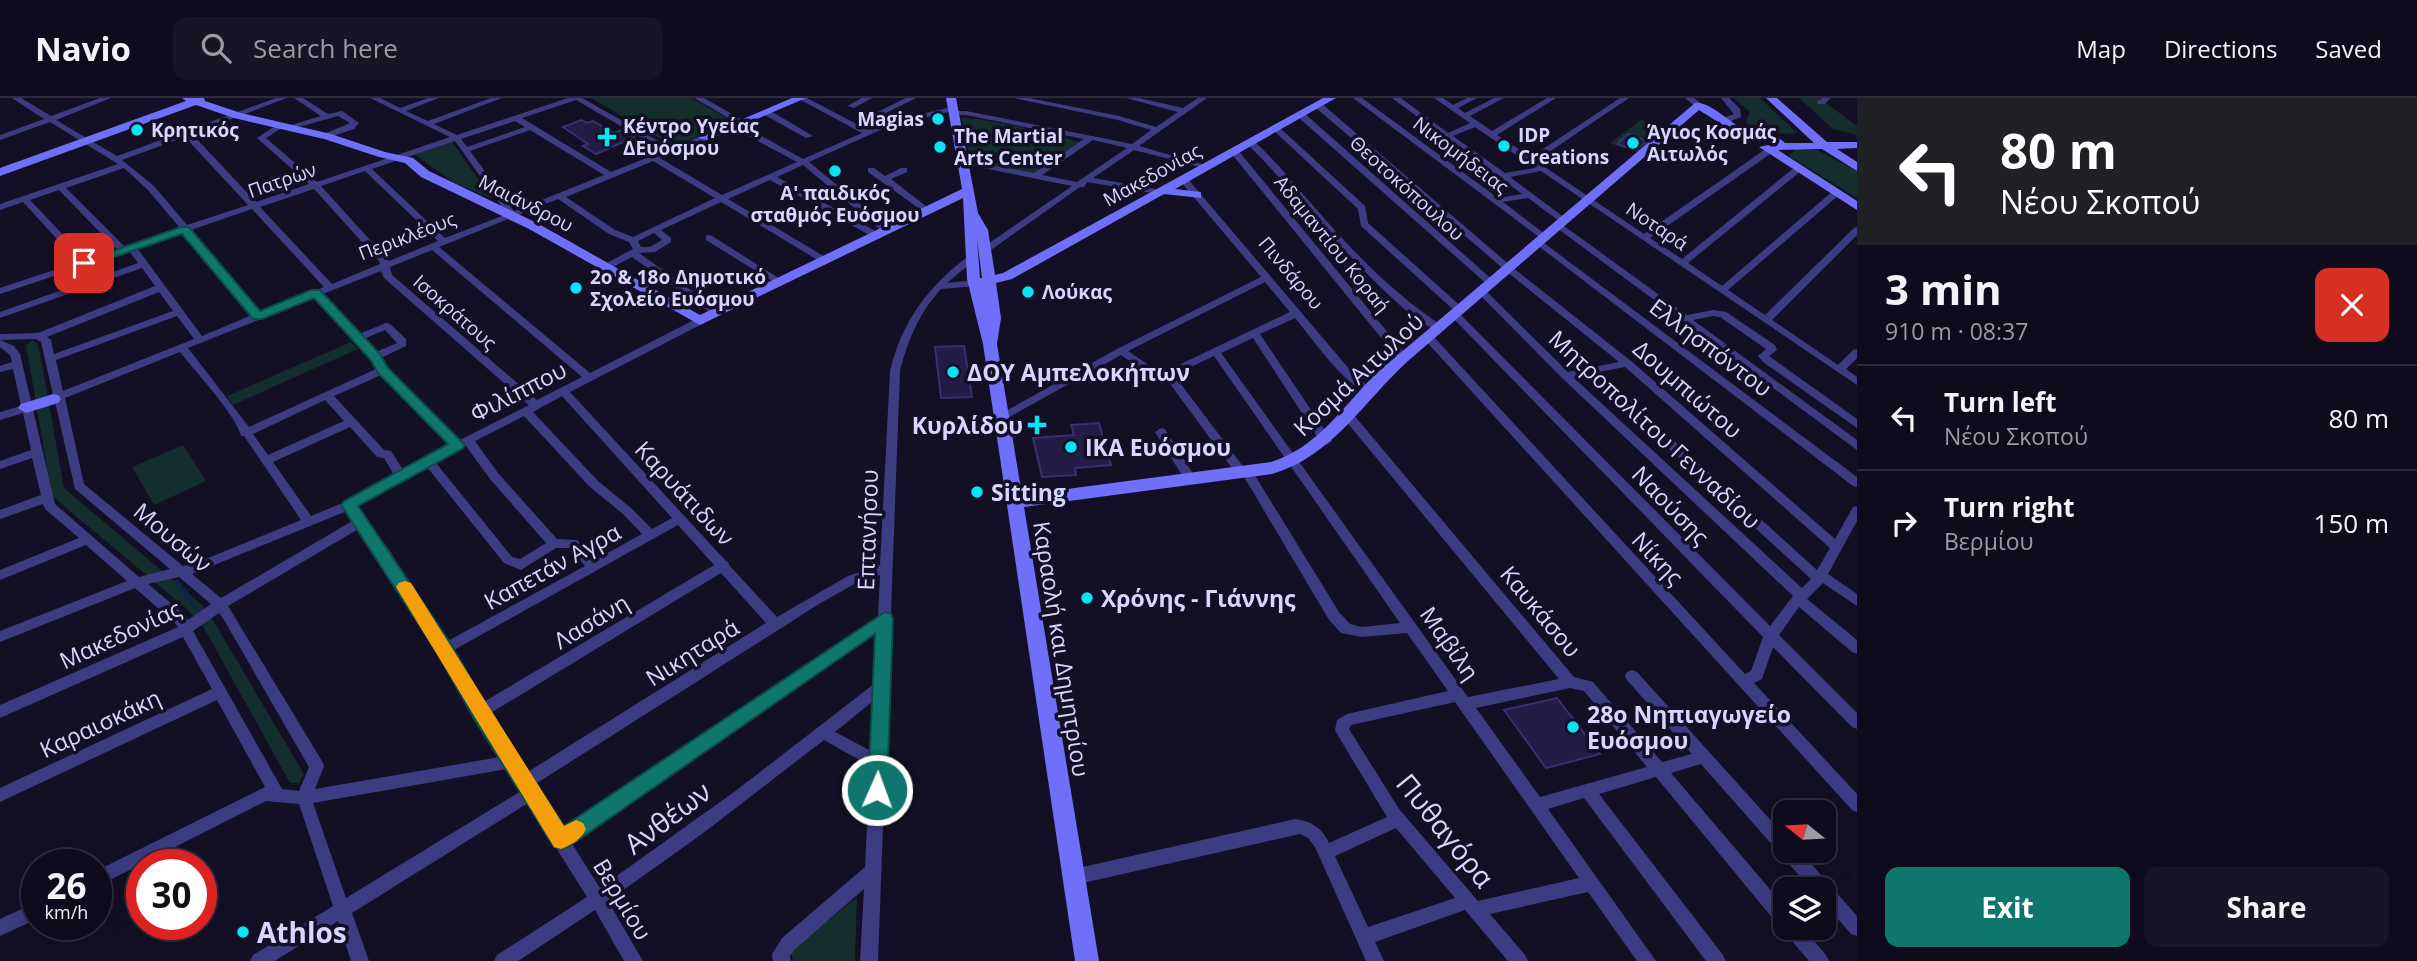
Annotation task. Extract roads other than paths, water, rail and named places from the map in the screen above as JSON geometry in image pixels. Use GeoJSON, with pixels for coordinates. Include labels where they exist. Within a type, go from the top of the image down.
{"type":"FeatureCollection","features":[{"type":"Feature","properties":{"kind":"street"},"geometry":{"type":"LineString","coordinates":[[16,98],[121,162],[151,188],[258,316]]}},
{"type":"Feature","properties":{"kind":"street"},"geometry":{"type":"LineString","coordinates":[[0,138],[107,98]]}},
{"type":"Feature","properties":{"kind":"street"},"geometry":{"type":"LineString","coordinates":[[0,207],[61,187],[186,133],[283,98]]}},
{"type":"Feature","properties":{"kind":"street"},"geometry":{"type":"LineString","coordinates":[[298,98],[326,116]]}},
{"type":"Feature","properties":{"kind":"street"},"geometry":{"type":"LineString","coordinates":[[374,98],[457,138],[513,216]]}},
{"type":"Feature","properties":{"kind":"street"},"geometry":{"type":"LineString","coordinates":[[401,110],[435,98]]}},
{"type":"Feature","properties":{"kind":"street"},"geometry":{"type":"LineString","coordinates":[[468,98],[479,105]]}},
{"type":"Feature","properties":{"kind":"street"},"geometry":{"type":"LineString","coordinates":[[429,123],[498,98],[506,105]]}},
{"type":"Feature","properties":{"kind":"street"},"geometry":{"type":"LineString","coordinates":[[576,98],[670,151]]}},
{"type":"Feature","properties":{"kind":"street","name":"Πατρών"},"geometry":{"type":"LineString","coordinates":[[0,291],[516,118],[561,100],[576,98]]}},
{"type":"Feature","properties":{"kind":"street"},"geometry":{"type":"LineString","coordinates":[[698,98],[804,163],[881,232]]}},
{"type":"Feature","properties":{"kind":"street"},"geometry":{"type":"LineString","coordinates":[[801,98],[868,133]]}},
{"type":"Feature","properties":{"kind":"street","name":"Περικλέους"},"geometry":{"type":"LineString","coordinates":[[26,408],[385,264],[513,216],[801,98]]}},
{"type":"Feature","properties":{"kind":"street"},"geometry":{"type":"LineString","coordinates":[[851,106],[868,98]]}},
{"type":"Feature","properties":{"kind":"street"},"geometry":{"type":"LineString","coordinates":[[873,116],[912,98]]}},
{"type":"Feature","properties":{"kind":"street"},"geometry":{"type":"LineString","coordinates":[[1018,98],[1119,118],[1158,130]]}},
{"type":"Feature","properties":{"kind":"street"},"geometry":{"type":"LineString","coordinates":[[1130,98],[1153,100],[1184,111]]}},
{"type":"Feature","properties":{"kind":"street","name":"Επτανήσου"},"geometry":{"type":"LineString","coordinates":[[869,961],[895,371],[909,327],[940,284],[1203,98]]}},
{"type":"Feature","properties":{"kind":"street","name":"Μακεδονίας"},"geometry":{"type":"LineString","coordinates":[[980,281],[1007,276],[1331,98]]}},
{"type":"Feature","properties":{"kind":"street","name":"Νικομήδειας"},"geometry":{"type":"LineString","coordinates":[[1357,98],[1461,173],[1543,241]]}},
{"type":"Feature","properties":{"kind":"street"},"geometry":{"type":"LineString","coordinates":[[1396,98],[1530,195],[1684,318],[1857,446]]}},
{"type":"Feature","properties":{"kind":"street","name":"Νοταρά"},"geometry":{"type":"LineString","coordinates":[[1438,98],[1857,382]]}},
{"type":"Feature","properties":{"kind":"street"},"geometry":{"type":"LineString","coordinates":[[1452,108],[1473,98]]}},
{"type":"Feature","properties":{"kind":"street"},"geometry":{"type":"LineString","coordinates":[[1464,116],[1500,98]]}},
{"type":"Feature","properties":{"kind":"street"},"geometry":{"type":"LineString","coordinates":[[1491,135],[1552,98]]}},
{"type":"Feature","properties":{"kind":"street"},"geometry":{"type":"LineString","coordinates":[[1530,161],[1625,98]]}},
{"type":"Feature","properties":{"kind":"street"},"geometry":{"type":"LineString","coordinates":[[1723,121],[1738,115],[1736,108],[1725,98]]}},
{"type":"Feature","properties":{"kind":"street"},"geometry":{"type":"LineString","coordinates":[[1771,98],[1855,162]]}},
{"type":"Feature","properties":{"kind":"street"},"geometry":{"type":"LineString","coordinates":[[1785,98],[1825,139],[1857,141]]}},
{"type":"Feature","properties":{"kind":"street"},"geometry":{"type":"LineString","coordinates":[[0,172],[197,99]]}},
{"type":"Feature","properties":{"kind":"street","name":"Μαιάνδρου"},"geometry":{"type":"LineString","coordinates":[[197,99],[234,115],[327,136],[383,155],[409,160],[425,174],[513,216],[700,321]]}},
{"type":"Feature","properties":{"kind":"street"},"geometry":{"type":"LineString","coordinates":[[1694,102],[1723,121],[1754,136],[1754,142],[1772,145],[1825,139],[1857,141]]}},
{"type":"Feature","properties":{"kind":"street","name":"Κοσμά Αιτωλού"},"geometry":{"type":"LineString","coordinates":[[1014,502],[1272,468],[1292,462],[1326,441],[1349,417],[1369,390],[1403,358],[1589,201],[1694,102]]}},
{"type":"Feature","properties":{"kind":"street"},"geometry":{"type":"LineString","coordinates":[[1318,105],[1509,269]]}},
{"type":"Feature","properties":{"kind":"street"},"geometry":{"type":"LineString","coordinates":[[559,196],[612,232],[633,240],[885,125],[904,124],[953,107],[967,113],[1091,137],[1208,167]]}},
{"type":"Feature","properties":{"kind":"street","name":"Καραολή και Δημητρίου"},"geometry":{"type":"LineString","coordinates":[[953,107],[972,213],[982,230],[979,254],[980,319],[990,344],[1087,961]]}},
{"type":"Feature","properties":{"kind":"street"},"geometry":{"type":"LineString","coordinates":[[766,112],[809,136]]}},
{"type":"Feature","properties":{"kind":"street"},"geometry":{"type":"LineString","coordinates":[[286,127],[339,113],[355,122],[351,127],[327,136]]}},
{"type":"Feature","properties":{"kind":"street","name":"Θεοτοκόπουλου"},"geometry":{"type":"LineString","coordinates":[[1301,115],[1487,288]]}},
{"type":"Feature","properties":{"kind":"street"},"geometry":{"type":"LineString","coordinates":[[516,118],[611,176]]}},
{"type":"Feature","properties":{"kind":"street"},"geometry":{"type":"LineString","coordinates":[[1447,136],[1475,124]]}},
{"type":"Feature","properties":{"kind":"street","name":"Ισοκράτους"},"geometry":{"type":"LineString","coordinates":[[286,127],[261,138],[315,185],[385,264],[387,276],[531,408],[594,484],[627,511],[650,535]]}},
{"type":"Feature","properties":{"kind":"street"},"geometry":{"type":"LineString","coordinates":[[466,150],[532,127]]}},
{"type":"Feature","properties":{"kind":"street","name":"Ναούσης"},"geometry":{"type":"LineString","coordinates":[[1276,129],[1362,208],[1364,224],[1458,313],[1770,637],[1857,723]]}},
{"type":"Feature","properties":{"kind":"street"},"geometry":{"type":"LineString","coordinates":[[186,133],[330,287]]}},
{"type":"Feature","properties":{"kind":"street"},"geometry":{"type":"LineString","coordinates":[[1035,176],[1091,137]]}},
{"type":"Feature","properties":{"kind":"street","name":"Νίκης"},"geometry":{"type":"LineString","coordinates":[[1251,143],[1321,221],[1385,285],[1424,319],[1434,334],[1743,681],[1857,805]]}},
{"type":"Feature","properties":{"kind":"street"},"geometry":{"type":"LineString","coordinates":[[1772,145],[1798,169],[1857,206]]}},
{"type":"Feature","properties":{"kind":"street"},"geometry":{"type":"LineString","coordinates":[[1644,238],[1772,145]]}},
{"type":"Feature","properties":{"kind":"street","name":"Αδαμαντίου Κοραή"},"geometry":{"type":"LineString","coordinates":[[1234,151],[1403,358]]}},
{"type":"Feature","properties":{"kind":"street"},"geometry":{"type":"LineString","coordinates":[[1458,153],[1469,151]]}},
{"type":"Feature","properties":{"kind":"street"},"geometry":{"type":"LineString","coordinates":[[1437,156],[1447,155]]}},
{"type":"Feature","properties":{"kind":"street"},"geometry":{"type":"LineString","coordinates":[[654,158],[824,260]]}},
{"type":"Feature","properties":{"kind":"street"},"geometry":{"type":"LineString","coordinates":[[963,162],[1035,176],[1197,195]]}},
{"type":"Feature","properties":{"kind":"street"},"geometry":{"type":"LineString","coordinates":[[366,168],[444,242]]}},
{"type":"Feature","properties":{"kind":"street"},"geometry":{"type":"LineString","coordinates":[[1483,170],[1493,169]]}},
{"type":"Feature","properties":{"kind":"street"},"geometry":{"type":"LineString","coordinates":[[1503,176],[1541,169]]}},
{"type":"Feature","properties":{"kind":"street"},"geometry":{"type":"LineString","coordinates":[[1682,264],[1798,169]]}},
{"type":"Feature","properties":{"kind":"street"},"geometry":{"type":"LineString","coordinates":[[871,170],[927,210]]}},
{"type":"Feature","properties":{"kind":"street"},"geometry":{"type":"LineString","coordinates":[[885,179],[904,170]]}},
{"type":"Feature","properties":{"kind":"street"},"geometry":{"type":"LineString","coordinates":[[1461,173],[1472,172]]}},
{"type":"Feature","properties":{"kind":"street"},"geometry":{"type":"LineString","coordinates":[[772,178],[811,200],[881,232]]}},
{"type":"Feature","properties":{"kind":"street","name":"Πινδάρου"},"geometry":{"type":"LineString","coordinates":[[1184,180],[1352,379],[1369,390]]}},
{"type":"Feature","properties":{"kind":"street"},"geometry":{"type":"LineString","coordinates":[[61,187],[145,264],[200,340]]}},
{"type":"Feature","properties":{"kind":"street"},"geometry":{"type":"LineString","coordinates":[[811,200],[836,189]]}},
{"type":"Feature","properties":{"kind":"street","name":"Φιλίππου"},"geometry":{"type":"LineString","coordinates":[[0,637],[137,582],[199,568],[307,520],[349,505],[700,321],[968,191]]}},
{"type":"Feature","properties":{"kind":"street"},"geometry":{"type":"LineString","coordinates":[[1722,291],[1836,193]]}},
{"type":"Feature","properties":{"kind":"street"},"geometry":{"type":"LineString","coordinates":[[1497,201],[1530,195]]}},
{"type":"Feature","properties":{"kind":"street"},"geometry":{"type":"LineString","coordinates":[[25,199],[84,263]]}},
{"type":"Feature","properties":{"kind":"street"},"geometry":{"type":"LineString","coordinates":[[606,267],[635,251],[652,250],[667,243],[668,240],[655,229]]}},
{"type":"Feature","properties":{"kind":"street"},"geometry":{"type":"LineString","coordinates":[[1766,320],[1857,230]]}},
{"type":"Feature","properties":{"kind":"street"},"geometry":{"type":"LineString","coordinates":[[709,239],[779,282]]}},
{"type":"Feature","properties":{"kind":"street"},"geometry":{"type":"LineString","coordinates":[[633,240],[635,251],[717,313]]}},
{"type":"Feature","properties":{"kind":"street","name":"Ελλησπόντου"},"geometry":{"type":"LineString","coordinates":[[1543,241],[1857,483]]}},
{"type":"Feature","properties":{"kind":"street"},"geometry":{"type":"LineString","coordinates":[[432,246],[589,378]]}},
{"type":"Feature","properties":{"kind":"street"},"geometry":{"type":"LineString","coordinates":[[0,315],[145,264]]}},
{"type":"Feature","properties":{"kind":"street","name":"Δουμπιώτου"},"geometry":{"type":"LineString","coordinates":[[1509,269],[1627,363],[1835,546]]}},
{"type":"Feature","properties":{"kind":"street"},"geometry":{"type":"LineString","coordinates":[[1000,417],[1121,351],[1265,279]]}},
{"type":"Feature","properties":{"kind":"street"},"geometry":{"type":"LineString","coordinates":[[940,284],[980,281]]}},
{"type":"Feature","properties":{"kind":"street"},"geometry":{"type":"LineString","coordinates":[[0,337],[40,336],[162,287]]}},
{"type":"Feature","properties":{"kind":"street","name":"Μητροπολίτου Γενναδίου"},"geometry":{"type":"LineString","coordinates":[[1487,288],[1566,376],[1799,597],[1857,648]]}},
{"type":"Feature","properties":{"kind":"street"},"geometry":{"type":"LineString","coordinates":[[316,292],[375,357],[382,370],[463,443],[554,544]]}},
{"type":"Feature","properties":{"kind":"street"},"geometry":{"type":"LineString","coordinates":[[52,358],[180,312]]}},
{"type":"Feature","properties":{"kind":"street"},"geometry":{"type":"LineString","coordinates":[[1121,351],[1157,375],[1166,375],[1297,313]]}},
{"type":"Feature","properties":{"kind":"street"},"geometry":{"type":"LineString","coordinates":[[1684,318],[1713,313],[1727,316],[1771,347],[1772,350],[1764,354],[1766,360],[1857,424]]}},
{"type":"Feature","properties":{"kind":"street"},"geometry":{"type":"LineString","coordinates":[[358,338],[386,326],[402,341],[397,348],[375,357]]}},
{"type":"Feature","properties":{"kind":"street"},"geometry":{"type":"LineString","coordinates":[[1254,332],[1326,441]]}},
{"type":"Feature","properties":{"kind":"street","name":"Μουσών"},"geometry":{"type":"LineString","coordinates":[[40,336],[48,344],[52,358],[55,398],[79,486],[220,606],[238,628],[317,766],[304,798]]}},
{"type":"Feature","properties":{"kind":"street"},"geometry":{"type":"LineString","coordinates":[[0,343],[13,351],[18,364],[46,498],[52,509],[180,619],[276,793]]}},
{"type":"Feature","properties":{"kind":"street"},"geometry":{"type":"LineString","coordinates":[[183,347],[307,520]]}},
{"type":"Feature","properties":{"kind":"street","name":"Μαβίλη"},"geometry":{"type":"LineString","coordinates":[[1215,351],[1647,961]]}},
{"type":"Feature","properties":{"kind":"street"},"geometry":{"type":"LineString","coordinates":[[1839,370],[1857,353]]}},
{"type":"Feature","properties":{"kind":"street"},"geometry":{"type":"LineString","coordinates":[[1566,376],[1627,363]]}},
{"type":"Feature","properties":{"kind":"street"},"geometry":{"type":"LineString","coordinates":[[0,369],[18,364]]}},
{"type":"Feature","properties":{"kind":"street"},"geometry":{"type":"LineString","coordinates":[[245,433],[382,370]]}},
{"type":"Feature","properties":{"kind":"street"},"geometry":{"type":"LineString","coordinates":[[1590,371],[1820,577],[1857,601]]}},
{"type":"Feature","properties":{"kind":"street"},"geometry":{"type":"LineString","coordinates":[[1166,375],[1172,379],[1244,472],[1334,616],[1346,629],[1362,632],[1412,627]]}},
{"type":"Feature","properties":{"kind":"street","name":"Καρυάτιδων"},"geometry":{"type":"LineString","coordinates":[[564,391],[775,624]]}},
{"type":"Feature","properties":{"kind":"street"},"geometry":{"type":"LineString","coordinates":[[327,396],[381,454],[387,454],[401,476]]}},
{"type":"Feature","properties":{"kind":"street"},"geometry":{"type":"LineString","coordinates":[[0,416],[26,408]]}},
{"type":"Feature","properties":{"kind":"street","name":"Καυκάσου"},"geometry":{"type":"LineString","coordinates":[[1349,417],[1570,682],[1579,682],[1593,690],[1773,906]]}},
{"type":"Feature","properties":{"kind":"street"},"geometry":{"type":"LineString","coordinates":[[265,461],[351,422]]}},
{"type":"Feature","properties":{"kind":"street"},"geometry":{"type":"LineString","coordinates":[[1161,432],[1189,477]]}},
{"type":"Feature","properties":{"kind":"street"},"geometry":{"type":"LineString","coordinates":[[0,465],[37,452]]}},
{"type":"Feature","properties":{"kind":"street"},"geometry":{"type":"LineString","coordinates":[[429,462],[514,564],[521,565],[554,544],[573,543],[593,567]]}},
{"type":"Feature","properties":{"kind":"street"},"geometry":{"type":"LineString","coordinates":[[0,515],[46,498]]}},
{"type":"Feature","properties":{"kind":"street","name":"Βερμίου"},"geometry":{"type":"LineString","coordinates":[[349,505],[444,649],[634,961]]}},
{"type":"Feature","properties":{"kind":"street"},"geometry":{"type":"LineString","coordinates":[[1743,681],[1757,675],[1770,637],[1799,597],[1820,577],[1835,546],[1852,531],[1857,510]]}},
{"type":"Feature","properties":{"kind":"street","name":"Καπετάν Αγρα"},"geometry":{"type":"LineString","coordinates":[[444,649],[680,519]]}},
{"type":"Feature","properties":{"kind":"street","name":"Μακεδονίας"},"geometry":{"type":"LineString","coordinates":[[0,712],[187,628],[362,521]]}},
{"type":"Feature","properties":{"kind":"street"},"geometry":{"type":"LineString","coordinates":[[0,575],[87,540]]}},
{"type":"Feature","properties":{"kind":"street","name":"Λασάνη"},"geometry":{"type":"LineString","coordinates":[[480,712],[723,565]]}},
{"type":"Feature","properties":{"kind":"street","name":"Νικηταρά"},"geometry":{"type":"LineString","coordinates":[[259,961],[528,788],[775,624],[837,586],[863,574],[887,568]]}},
{"type":"Feature","properties":{"kind":"street"},"geometry":{"type":"LineString","coordinates":[[561,840],[885,619]]}},
{"type":"Feature","properties":{"kind":"street"},"geometry":{"type":"LineString","coordinates":[[1632,676],[1773,834]]}},
{"type":"Feature","properties":{"kind":"street"},"geometry":{"type":"LineString","coordinates":[[1462,700],[1570,682]]}},
{"type":"Feature","properties":{"kind":"street","name":"Ανθέων"},"geometry":{"type":"LineString","coordinates":[[503,961],[598,901],[824,733],[882,686]]}},
{"type":"Feature","properties":{"kind":"street","name":"Καραισκάκη"},"geometry":{"type":"LineString","coordinates":[[0,795],[220,692]]}},
{"type":"Feature","properties":{"kind":"street","name":"Πυθαγόρα"},"geometry":{"type":"LineString","coordinates":[[1462,700],[1357,718],[1343,722],[1342,726],[1377,787],[1400,819],[1519,961]]}},
{"type":"Feature","properties":{"kind":"street"},"geometry":{"type":"LineString","coordinates":[[824,733],[878,763]]}},
{"type":"Feature","properties":{"kind":"street"},"geometry":{"type":"LineString","coordinates":[[1536,805],[1704,757]]}},
{"type":"Feature","properties":{"kind":"street"},"geometry":{"type":"LineString","coordinates":[[112,871],[259,796],[276,793],[304,798],[512,762]]}},
{"type":"Feature","properties":{"kind":"street"},"geometry":{"type":"LineString","coordinates":[[1587,790],[1717,961]]}},
{"type":"Feature","properties":{"kind":"street"},"geometry":{"type":"LineString","coordinates":[[304,798],[360,961]]}},
{"type":"Feature","properties":{"kind":"street"},"geometry":{"type":"LineString","coordinates":[[1327,852],[1400,819]]}},
{"type":"Feature","properties":{"kind":"street"},"geometry":{"type":"LineString","coordinates":[[1074,877],[1295,826],[1310,829],[1327,852],[1375,961]]}},
{"type":"Feature","properties":{"kind":"street"},"geometry":{"type":"LineString","coordinates":[[1799,863],[1811,877]]}},
{"type":"Feature","properties":{"kind":"street"},"geometry":{"type":"LineString","coordinates":[[782,961],[781,954],[788,944],[874,870]]}},
{"type":"Feature","properties":{"kind":"street"},"geometry":{"type":"LineString","coordinates":[[1365,937],[1473,905],[1591,883]]}},
{"type":"Feature","properties":{"kind":"street"},"geometry":{"type":"LineString","coordinates":[[1836,905],[1857,928]]}},
{"type":"Feature","properties":{"kind":"street"},"geometry":{"type":"LineString","coordinates":[[0,928],[21,918]]}},
{"type":"Feature","properties":{"kind":"street"},"geometry":{"type":"LineString","coordinates":[[1802,940],[1820,961]]}},
{"type":"Feature","properties":{"kind":"waterway"},"geometry":{"type":"LineString","coordinates":[[177,582],[184,591]]}},
{"type":"Feature","properties":{"kind":"waterway"},"geometry":{"type":"LineString","coordinates":[[183,590],[201,615]]}},
{"type":"Feature","properties":{"kind":"place","name":"Magias"},"geometry":{"type":"Point","coordinates":[938,119]}},
{"type":"Feature","properties":{"kind":"place","name":"Κρητικός"},"geometry":{"type":"Point","coordinates":[137,130]}},
{"type":"Feature","properties":{"kind":"place","name":"Κέντρο Υγείας ΔΕυόσμου"},"geometry":{"type":"Point","coordinates":[607,137]}},
{"type":"Feature","properties":{"kind":"place","name":"Άγιος Κοσμάς Αιτωλός"},"geometry":{"type":"Point","coordinates":[1633,143]}},
{"type":"Feature","properties":{"kind":"place","name":"IDP Creations"},"geometry":{"type":"Point","coordinates":[1504,146]}},
{"type":"Feature","properties":{"kind":"place","name":"The Martial Arts Center"},"geometry":{"type":"Point","coordinates":[940,147]}},
{"type":"Feature","properties":{"kind":"place","name":"Α' παιδικός σταθμός Ευόσμου"},"geometry":{"type":"Point","coordinates":[835,171]}},
{"type":"Feature","properties":{"kind":"place","name":"2ο & 18ο Δημοτικό Σχολείο Ευόσμου"},"geometry":{"type":"Point","coordinates":[576,288]}},
{"type":"Feature","properties":{"kind":"place","name":"Λούκας"},"geometry":{"type":"Point","coordinates":[1028,292]}},
{"type":"Feature","properties":{"kind":"place","name":"ΔΟΥ Αμπελοκήπων"},"geometry":{"type":"Point","coordinates":[953,372]}},
{"type":"Feature","properties":{"kind":"place","name":"Κυρλίδου"},"geometry":{"type":"Point","coordinates":[1037,425]}},
{"type":"Feature","properties":{"kind":"place","name":"ΙΚΑ Ευόσμου"},"geometry":{"type":"Point","coordinates":[1071,447]}},
{"type":"Feature","properties":{"kind":"place","name":"Sitting"},"geometry":{"type":"Point","coordinates":[977,492]}},
{"type":"Feature","properties":{"kind":"place","name":"Χρόνης - Γιάννης"},"geometry":{"type":"Point","coordinates":[1087,598]}},
{"type":"Feature","properties":{"kind":"place","name":"28ο Νηπιαγωγείο Ευόσμου"},"geometry":{"type":"Point","coordinates":[1573,727]}},
{"type":"Feature","properties":{"kind":"place","name":"Athlos"},"geometry":{"type":"Point","coordinates":[243,932]}}]}
